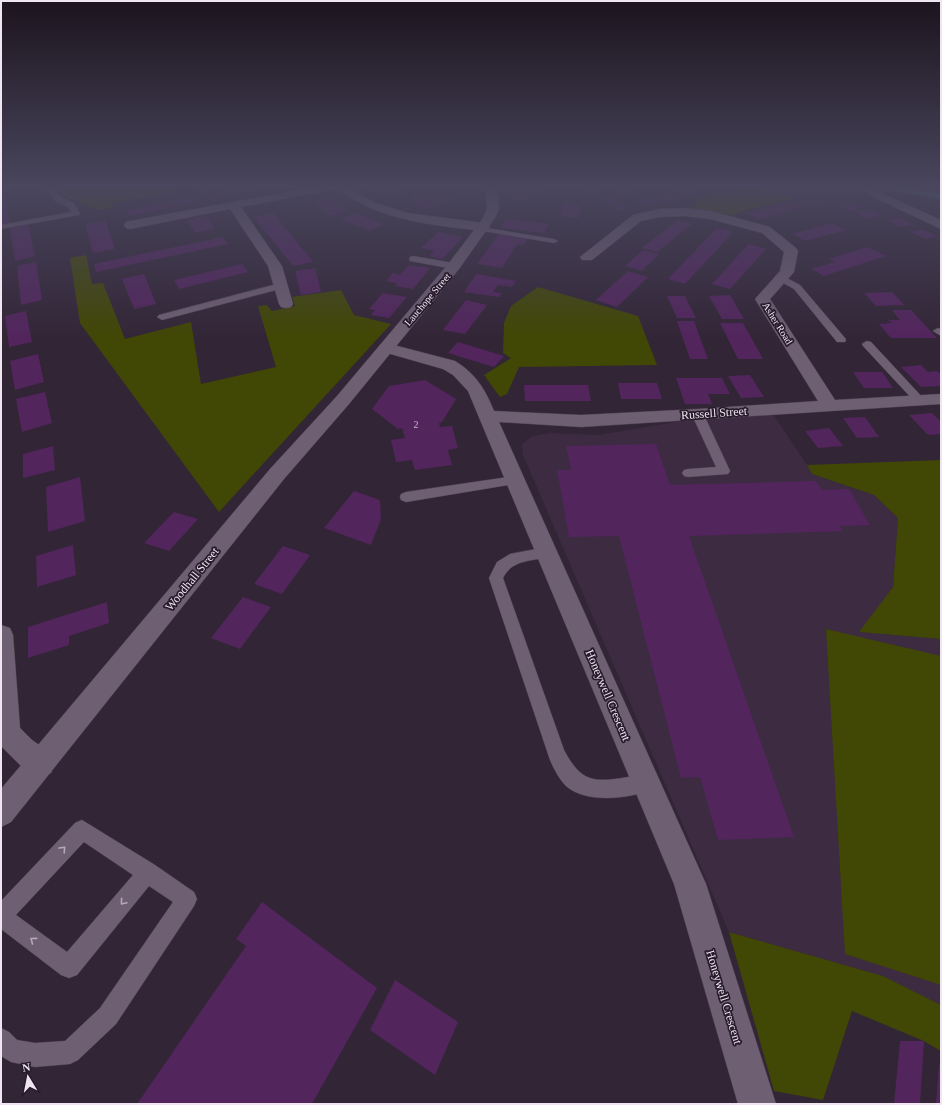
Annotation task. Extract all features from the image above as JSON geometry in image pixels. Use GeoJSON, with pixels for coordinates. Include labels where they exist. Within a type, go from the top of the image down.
{"type":"FeatureCollection","features":[{"type":"Feature","properties":{"kind":"street"},"geometry":{"type":"LineString","coordinates":[[255,237],[275,266],[286,304]]}},
{"type":"Feature","properties":{"kind":"street","name":"Lauchope Street"},"geometry":{"type":"LineString","coordinates":[[386,348],[476,237]]}},
{"type":"Feature","properties":{"kind":"street","name":"Asher Road"},"geometry":{"type":"LineString","coordinates":[[587,257],[613,237]]}},
{"type":"Feature","properties":{"kind":"street","name":"Asher Road"},"geometry":{"type":"LineString","coordinates":[[774,237],[791,251],[787,272],[762,299],[830,406]]}},
{"type":"Feature","properties":{"kind":"street","name":"Honeywell Crescent"},"geometry":{"type":"LineString","coordinates":[[386,348],[449,365],[459,371],[476,389],[690,884],[757,1104]]}},
{"type":"Feature","properties":{"kind":"street","name":"Woodhall Street"},"geometry":{"type":"LineString","coordinates":[[1,812],[277,474],[386,348]]}},
{"type":"Feature","properties":{"kind":"street","name":"Russell Street"},"geometry":{"type":"LineString","coordinates":[[488,416],[581,421],[698,415],[773,408],[941,399]]}},
{"type":"Feature","properties":{"kind":"street"},"geometry":{"type":"LineString","coordinates":[[1,635],[7,732],[20,749],[40,763]]}},
{"type":"Feature","properties":{"kind":"lane"},"geometry":{"type":"LineString","coordinates":[[530,237],[554,241]]}},
{"type":"Feature","properties":{"kind":"lane"},"geometry":{"type":"LineString","coordinates":[[413,259],[454,266]]}},
{"type":"Feature","properties":{"kind":"lane"},"geometry":{"type":"LineString","coordinates":[[781,278],[797,287],[841,340]]}},
{"type":"Feature","properties":{"kind":"lane"},"geometry":{"type":"LineString","coordinates":[[162,317],[281,286]]}},
{"type":"Feature","properties":{"kind":"lane"},"geometry":{"type":"LineString","coordinates":[[867,344],[920,400]]}},
{"type":"Feature","properties":{"kind":"lane"},"geometry":{"type":"LineString","coordinates":[[688,473],[724,471],[698,415]]}},
{"type":"Feature","properties":{"kind":"lane"},"geometry":{"type":"LineString","coordinates":[[406,497],[516,480]]}},
{"type":"Feature","properties":{"kind":"lane"},"geometry":{"type":"LineString","coordinates":[[547,552],[515,558],[502,566],[496,578],[556,754],[567,772],[575,781],[595,790],[646,783]]}},
{"type":"Feature","properties":{"kind":"lane"},"geometry":{"type":"LineString","coordinates":[[1,1040],[11,1050],[35,1055],[70,1052],[108,1016],[187,899],[148,872],[82,830],[2,916],[69,967],[148,872]]}},
{"type":"Feature","properties":{"kind":"shaded area"},"geometry":{"type":"Polygon","coordinates":[[[771,411],[812,474],[874,495],[898,518],[893,587],[860,632],[941,639],[941,1005],[883,976],[729,932],[523,455],[522,444],[533,436],[550,433],[599,435],[699,418],[771,411]]]}},
{"type":"Feature","properties":{"kind":"green space"},"geometry":{"type":"Polygon","coordinates":[[[86,255],[92,284],[103,283],[125,339],[191,322],[201,384],[276,367],[258,306],[267,305],[272,311],[295,306],[292,297],[341,290],[354,315],[391,324],[219,512],[80,323],[70,258],[86,255]]]}},
{"type":"Feature","properties":{"kind":"green space"},"geometry":{"type":"Polygon","coordinates":[[[538,287],[638,316],[657,365],[519,367],[507,394],[500,397],[484,375],[511,358],[503,353],[504,323],[511,306],[538,287]]]}},
{"type":"Feature","properties":{"kind":"green space"},"geometry":{"type":"Polygon","coordinates":[[[941,460],[941,639],[859,632],[893,587],[898,518],[874,495],[812,474],[807,465],[941,460]]]}},
{"type":"Feature","properties":{"kind":"green space"},"geometry":{"type":"Polygon","coordinates":[[[826,629],[941,656],[941,985],[845,954],[826,629]]]}},
{"type":"Feature","properties":{"kind":"green space"},"geometry":{"type":"Polygon","coordinates":[[[729,932],[883,976],[941,1005],[941,1051],[924,1041],[852,1011],[823,1100],[774,1091],[729,932]]]}},
{"type":"Feature","properties":{"kind":"building"},"geometry":{"type":"Polygon","coordinates":[[[11,237],[31,237],[35,256],[15,261],[11,237]]]}},
{"type":"Feature","properties":{"kind":"building"},"geometry":{"type":"Polygon","coordinates":[[[88,237],[111,237],[115,249],[93,253],[88,237]]]}},
{"type":"Feature","properties":{"kind":"building"},"geometry":{"type":"Polygon","coordinates":[[[223,237],[228,244],[96,272],[94,264],[223,237]]]}},
{"type":"Feature","properties":{"kind":"building"},"geometry":{"type":"Polygon","coordinates":[[[270,237],[292,237],[313,262],[293,266],[270,237]]]}},
{"type":"Feature","properties":{"kind":"building"},"geometry":{"type":"Polygon","coordinates":[[[433,237],[463,237],[442,259],[429,256],[434,251],[421,248],[433,237]]]}},
{"type":"Feature","properties":{"kind":"building"},"geometry":{"type":"Polygon","coordinates":[[[497,237],[528,238],[524,245],[517,244],[502,268],[477,264],[497,237]]]}},
{"type":"Feature","properties":{"kind":"building"},"geometry":{"type":"Polygon","coordinates":[[[656,237],[676,237],[657,252],[642,248],[656,237]]]}},
{"type":"Feature","properties":{"kind":"building"},"geometry":{"type":"Polygon","coordinates":[[[709,237],[729,237],[685,284],[668,279],[709,237]]]}},
{"type":"Feature","properties":{"kind":"building"},"geometry":{"type":"Polygon","coordinates":[[[797,237],[822,237],[805,241],[797,237]]]}},
{"type":"Feature","properties":{"kind":"building"},"geometry":{"type":"Polygon","coordinates":[[[920,237],[935,237],[925,239],[920,237]]]}},
{"type":"Feature","properties":{"kind":"building"},"geometry":{"type":"Polygon","coordinates":[[[749,244],[766,249],[730,289],[712,284],[749,244]]]}},
{"type":"Feature","properties":{"kind":"building"},"geometry":{"type":"Polygon","coordinates":[[[867,247],[886,256],[824,276],[811,269],[835,262],[829,259],[867,247]]]}},
{"type":"Feature","properties":{"kind":"building"},"geometry":{"type":"Polygon","coordinates":[[[643,250],[659,254],[642,271],[625,266],[643,250]]]}},
{"type":"Feature","properties":{"kind":"building"},"geometry":{"type":"Polygon","coordinates":[[[36,262],[42,300],[21,305],[17,266],[36,262]]]}},
{"type":"Feature","properties":{"kind":"building"},"geometry":{"type":"Polygon","coordinates":[[[242,264],[248,272],[179,289],[174,280],[242,264]]]}},
{"type":"Feature","properties":{"kind":"building"},"geometry":{"type":"Polygon","coordinates":[[[409,265],[430,268],[413,289],[395,286],[397,283],[386,281],[393,273],[400,275],[409,265]]]}},
{"type":"Feature","properties":{"kind":"building"},"geometry":{"type":"Polygon","coordinates":[[[315,268],[321,292],[301,295],[295,271],[315,268]]]}},
{"type":"Feature","properties":{"kind":"building"},"geometry":{"type":"Polygon","coordinates":[[[628,271],[648,277],[617,307],[596,300],[628,271]]]}},
{"type":"Feature","properties":{"kind":"building"},"geometry":{"type":"Polygon","coordinates":[[[144,274],[156,304],[134,309],[122,279],[144,274]]]}},
{"type":"Feature","properties":{"kind":"building"},"geometry":{"type":"Polygon","coordinates":[[[476,274],[516,281],[512,287],[498,285],[493,292],[502,293],[499,297],[464,292],[476,274]]]}},
{"type":"Feature","properties":{"kind":"building"},"geometry":{"type":"Polygon","coordinates":[[[892,292],[904,305],[876,306],[864,293],[892,292]]]}},
{"type":"Feature","properties":{"kind":"building"},"geometry":{"type":"Polygon","coordinates":[[[383,293],[407,297],[389,318],[371,315],[375,310],[369,309],[383,293]]]}},
{"type":"Feature","properties":{"kind":"building"},"geometry":{"type":"Polygon","coordinates":[[[730,295],[744,319],[722,319],[709,296],[730,295]]]}},
{"type":"Feature","properties":{"kind":"building"},"geometry":{"type":"Polygon","coordinates":[[[667,296],[685,296],[696,318],[677,318],[667,296]]]}},
{"type":"Feature","properties":{"kind":"building"},"geometry":{"type":"Polygon","coordinates":[[[466,300],[487,305],[465,334],[443,330],[466,300]]]}},
{"type":"Feature","properties":{"kind":"building"},"geometry":{"type":"Polygon","coordinates":[[[892,310],[911,310],[937,338],[891,338],[879,324],[892,323],[888,320],[900,320],[892,310]]]}},
{"type":"Feature","properties":{"kind":"building"},"geometry":{"type":"Polygon","coordinates":[[[26,311],[32,342],[9,347],[5,316],[26,311]]]}},
{"type":"Feature","properties":{"kind":"building"},"geometry":{"type":"Polygon","coordinates":[[[677,321],[694,321],[708,359],[690,359],[677,321]]]}},
{"type":"Feature","properties":{"kind":"building"},"geometry":{"type":"Polygon","coordinates":[[[720,323],[743,323],[763,359],[738,359],[720,323]]]}},
{"type":"Feature","properties":{"kind":"building"},"geometry":{"type":"Polygon","coordinates":[[[458,342],[504,356],[494,367],[448,353],[458,342]]]}},
{"type":"Feature","properties":{"kind":"building"},"geometry":{"type":"Polygon","coordinates":[[[38,354],[44,382],[15,390],[10,361],[38,354]]]}},
{"type":"Feature","properties":{"kind":"building"},"geometry":{"type":"Polygon","coordinates":[[[921,365],[928,372],[937,371],[941,375],[941,386],[921,387],[901,367],[921,365]]]}},
{"type":"Feature","properties":{"kind":"building"},"geometry":{"type":"Polygon","coordinates":[[[853,372],[882,372],[893,388],[864,388],[853,372]]]}},
{"type":"Feature","properties":{"kind":"building"},"geometry":{"type":"Polygon","coordinates":[[[750,375],[764,397],[741,398],[728,376],[750,375]]]}},
{"type":"Feature","properties":{"kind":"building"},"geometry":{"type":"Polygon","coordinates":[[[676,378],[722,378],[730,394],[708,394],[712,404],[685,404],[676,378]]]}},
{"type":"Feature","properties":{"kind":"building"},"geometry":{"type":"Polygon","coordinates":[[[425,380],[456,399],[442,422],[439,423],[440,427],[452,426],[458,448],[448,450],[452,465],[415,470],[412,460],[396,462],[391,440],[405,438],[402,428],[398,429],[372,409],[389,386],[425,380]]]}},
{"type":"Feature","properties":{"kind":"building"},"geometry":{"type":"Polygon","coordinates":[[[618,383],[657,383],[662,399],[621,399],[618,383]]]}},
{"type":"Feature","properties":{"kind":"building"},"geometry":{"type":"Polygon","coordinates":[[[524,385],[588,385],[591,401],[525,401],[524,385]]]}},
{"type":"Feature","properties":{"kind":"building"},"geometry":{"type":"Polygon","coordinates":[[[45,392],[52,423],[22,432],[16,399],[45,392]]]}},
{"type":"Feature","properties":{"kind":"building"},"geometry":{"type":"Polygon","coordinates":[[[932,413],[941,422],[941,434],[928,435],[909,415],[932,413]]]}},
{"type":"Feature","properties":{"kind":"building"},"geometry":{"type":"Polygon","coordinates":[[[865,417],[879,437],[857,438],[843,418],[865,417]]]}},
{"type":"Feature","properties":{"kind":"building"},"geometry":{"type":"Polygon","coordinates":[[[829,428],[843,446],[818,448],[805,431],[829,428]]]}},
{"type":"Feature","properties":{"kind":"building"},"geometry":{"type":"Polygon","coordinates":[[[656,444],[670,485],[816,481],[822,490],[849,489],[870,525],[840,526],[843,531],[689,536],[794,837],[718,840],[700,777],[681,778],[619,536],[569,537],[557,470],[571,470],[566,446],[656,444]]]}},
{"type":"Feature","properties":{"kind":"building"},"geometry":{"type":"Polygon","coordinates":[[[53,446],[55,470],[23,478],[23,454],[53,446]]]}},
{"type":"Feature","properties":{"kind":"building"},"geometry":{"type":"Polygon","coordinates":[[[80,477],[85,521],[48,532],[46,487],[80,477]]]}},
{"type":"Feature","properties":{"kind":"building"},"geometry":{"type":"Polygon","coordinates":[[[354,491],[380,500],[381,519],[371,545],[324,528],[354,491]]]}},
{"type":"Feature","properties":{"kind":"building"},"geometry":{"type":"Polygon","coordinates":[[[174,512],[198,519],[169,551],[144,543],[174,512]]]}},
{"type":"Feature","properties":{"kind":"building"},"geometry":{"type":"Polygon","coordinates":[[[73,545],[76,575],[37,587],[36,556],[73,545]]]}},
{"type":"Feature","properties":{"kind":"building"},"geometry":{"type":"Polygon","coordinates":[[[283,546],[310,555],[282,594],[254,584],[283,546]]]}},
{"type":"Feature","properties":{"kind":"building"},"geometry":{"type":"Polygon","coordinates":[[[243,597],[271,607],[240,649],[211,638],[243,597]]]}},
{"type":"Feature","properties":{"kind":"building"},"geometry":{"type":"Polygon","coordinates":[[[107,602],[109,623],[69,636],[69,645],[28,658],[28,627],[107,602]]]}},
{"type":"Feature","properties":{"kind":"building"},"geometry":{"type":"Polygon","coordinates":[[[262,902],[377,988],[312,1104],[137,1104],[246,946],[236,939],[262,902]]]}},
{"type":"Feature","properties":{"kind":"building"},"geometry":{"type":"Polygon","coordinates":[[[395,980],[458,1022],[435,1075],[370,1030],[395,980]]]}},
{"type":"Feature","properties":{"kind":"building"},"geometry":{"type":"Polygon","coordinates":[[[900,1041],[924,1041],[920,1104],[894,1104],[900,1041]]]}},
{"type":"Feature","properties":{"kind":"building"},"geometry":{"type":"Polygon","coordinates":[[[939,1064],[941,1065],[941,1104],[936,1104],[939,1064]]]}}]}
